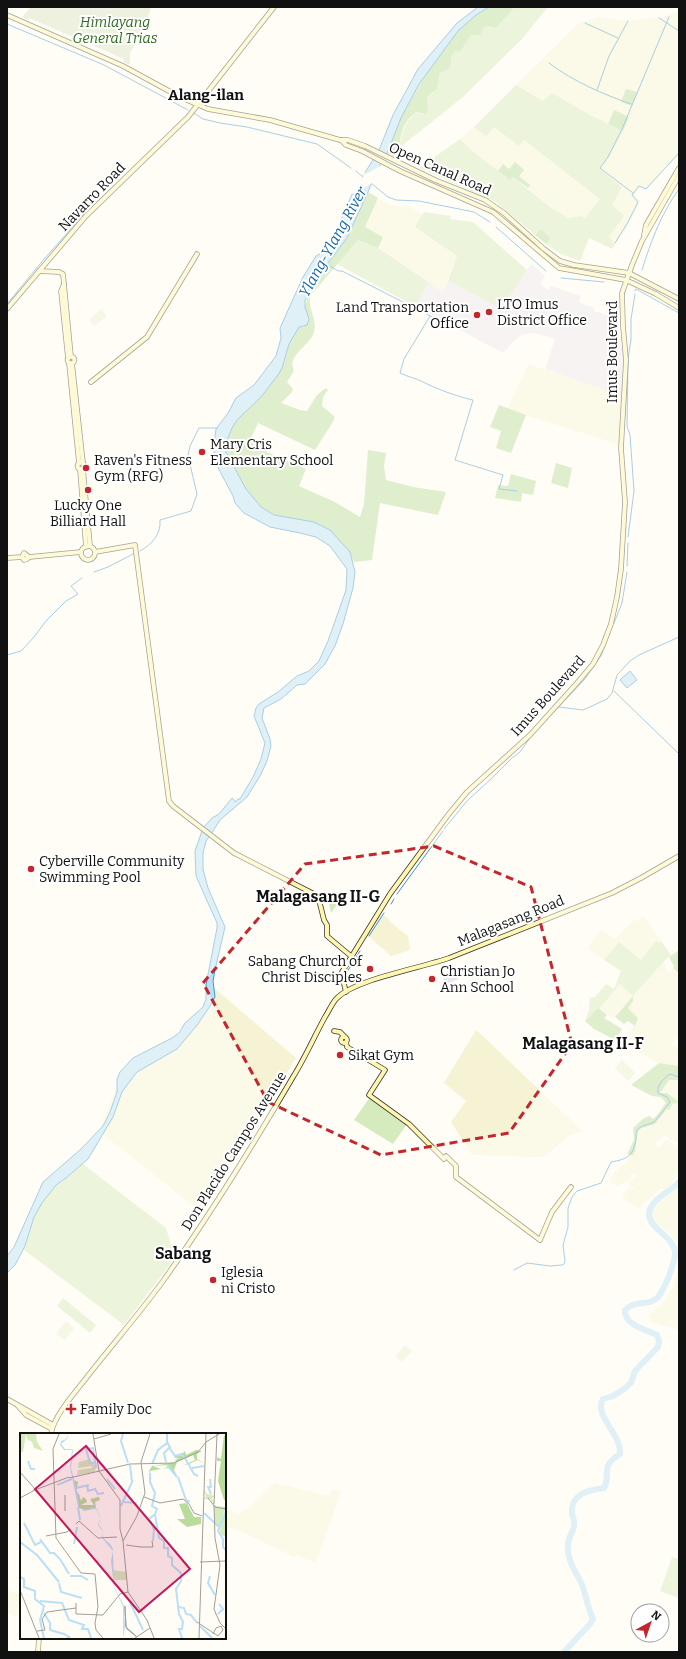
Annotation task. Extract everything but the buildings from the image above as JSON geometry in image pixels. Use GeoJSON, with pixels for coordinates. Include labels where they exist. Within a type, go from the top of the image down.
{"type":"FeatureCollection","features":[{"type":"Feature","properties":{"kind":"main road","name":"Navarro Road"},"geometry":{"type":"LineString","coordinates":[[7,309],[86,216],[183,123],[274,7]]}},
{"type":"Feature","properties":{"kind":"main road","name":"Open Canal Road"},"geometry":{"type":"LineString","coordinates":[[7,15],[123,66],[198,105],[214,111],[282,122],[340,140],[348,140],[435,180],[485,200],[504,213],[544,249],[560,261],[574,265],[629,273]]}},
{"type":"Feature","properties":{"kind":"main road","name":"Open Canal Road"},"geometry":{"type":"LineString","coordinates":[[340,140],[346,145],[494,212],[559,268],[626,280]]}},
{"type":"Feature","properties":{"kind":"main road","name":"Imus Boulevard"},"geometry":{"type":"LineString","coordinates":[[642,241],[646,225],[679,168]]}},
{"type":"Feature","properties":{"kind":"main road","name":"Imus Boulevard"},"geometry":{"type":"LineString","coordinates":[[346,992],[342,974],[386,900],[448,815],[467,792],[530,735],[590,669],[603,645],[611,624],[617,597],[621,569],[625,502],[621,448],[626,360],[622,293],[642,241],[679,176]]}},
{"type":"Feature","properties":{"kind":"main road"},"geometry":{"type":"LineString","coordinates":[[91,382],[147,337],[197,254]]}},
{"type":"Feature","properties":{"kind":"main road"},"geometry":{"type":"LineString","coordinates":[[39,271],[59,272],[63,274],[64,283],[61,291],[70,358],[67,360],[71,363],[81,463],[85,465],[81,469],[88,546],[95,552]]}},
{"type":"Feature","properties":{"kind":"main road"},"geometry":{"type":"LineString","coordinates":[[629,273],[679,299]]}},
{"type":"Feature","properties":{"kind":"main road"},"geometry":{"type":"LineString","coordinates":[[626,280],[656,294],[679,308]]}},
{"type":"Feature","properties":{"kind":"main road"},"geometry":{"type":"LineString","coordinates":[[95,552],[135,545],[169,801],[173,806],[234,853],[318,896],[324,920],[327,924],[327,936],[352,957]]}},
{"type":"Feature","properties":{"kind":"main road"},"geometry":{"type":"LineString","coordinates":[[7,558],[22,557],[23,560],[26,560],[28,557],[81,552],[88,546]]}},
{"type":"Feature","properties":{"kind":"main road"},"geometry":{"type":"LineString","coordinates":[[81,552],[84,559],[90,560],[95,556],[95,552]]}},
{"type":"Feature","properties":{"kind":"main road","name":"Malagasang Road"},"geometry":{"type":"LineString","coordinates":[[346,992],[378,978],[449,958],[612,893],[635,882],[679,856]]}},
{"type":"Feature","properties":{"kind":"main road","name":"Don Placido Campos Avenue"},"geometry":{"type":"LineString","coordinates":[[52,1429],[72,1395],[161,1282],[214,1206],[295,1074],[333,1004],[346,992]]}},
{"type":"Feature","properties":{"kind":"main road"},"geometry":{"type":"LineString","coordinates":[[343,1038],[347,1039],[347,1047],[385,1070],[369,1095],[409,1124],[456,1166],[456,1177],[540,1240],[552,1212],[571,1187]]}},
{"type":"Feature","properties":{"kind":"main road"},"geometry":{"type":"LineString","coordinates":[[7,1399],[18,1405],[26,1415],[52,1429]]}},
{"type":"Feature","properties":{"kind":"main road"},"geometry":{"type":"LineString","coordinates":[[38,1652],[39,1639]]}},
{"type":"Feature","properties":{"kind":"highlighted area"},"geometry":{"type":"Polygon","coordinates":[[[434,846],[531,887],[572,1044],[509,1133],[381,1155],[268,1102],[203,983],[305,864],[434,846]]]}},
{"type":"Feature","properties":{"kind":"shaded area"},"geometry":{"type":"Polygon","coordinates":[[[679,10],[679,154],[646,190],[641,187],[637,191],[635,196],[640,201],[625,231],[615,244],[608,237],[615,229],[612,205],[614,201],[600,169],[610,155],[628,117],[614,111],[608,124],[586,113],[544,101],[516,85],[578,24],[598,17],[625,21],[665,17],[679,10]]]}},
{"type":"Feature","properties":{"kind":"shaded area"},"geometry":{"type":"Polygon","coordinates":[[[474,127],[486,136],[494,127],[519,146],[524,140],[601,199],[585,218],[581,216],[568,218],[551,208],[528,188],[530,185],[519,176],[515,162],[509,169],[503,164],[498,171],[472,151],[460,139],[474,127]]]}},
{"type":"Feature","properties":{"kind":"shaded area"},"geometry":{"type":"Polygon","coordinates":[[[378,198],[388,204],[399,207],[407,205],[423,215],[415,227],[457,256],[443,292],[378,248],[383,237],[365,227],[378,198]]]}},
{"type":"Feature","properties":{"kind":"shaded area"},"geometry":{"type":"Polygon","coordinates":[[[378,248],[443,292],[448,281],[501,309],[531,264],[545,276],[540,284],[548,290],[551,286],[581,296],[579,302],[594,308],[594,311],[612,317],[611,320],[616,322],[618,343],[623,348],[622,397],[545,369],[555,339],[534,333],[524,334],[516,339],[503,353],[337,264],[378,248]]]}},
{"type":"Feature","properties":{"kind":"shaded area"},"geometry":{"type":"Polygon","coordinates":[[[529,364],[622,397],[619,430],[620,445],[507,409],[529,364]]]}},
{"type":"Feature","properties":{"kind":"shaded area"},"geometry":{"type":"Polygon","coordinates":[[[386,916],[391,923],[408,936],[410,950],[391,956],[366,934],[375,917],[386,916]]]}},
{"type":"Feature","properties":{"kind":"shaded area"},"geometry":{"type":"Polygon","coordinates":[[[644,916],[661,941],[659,943],[656,941],[641,960],[619,942],[604,960],[587,948],[601,930],[615,939],[632,922],[637,921],[644,916]]]}},
{"type":"Feature","properties":{"kind":"shaded area"},"geometry":{"type":"Polygon","coordinates":[[[664,961],[668,973],[673,968],[679,973],[679,1035],[672,1044],[676,1046],[679,1054],[678,1066],[659,1063],[629,1047],[635,1038],[629,1034],[638,1018],[628,1008],[633,1001],[633,996],[664,961]]]}},
{"type":"Feature","properties":{"kind":"shaded area"},"geometry":{"type":"Polygon","coordinates":[[[450,971],[451,973],[455,972],[458,979],[446,985],[442,975],[450,971]]]}},
{"type":"Feature","properties":{"kind":"shaded area"},"geometry":{"type":"Polygon","coordinates":[[[620,984],[633,996],[613,1018],[599,1009],[620,984]]]}},
{"type":"Feature","properties":{"kind":"shaded area"},"geometry":{"type":"Polygon","coordinates":[[[213,987],[296,1058],[201,1212],[99,1131],[119,1082],[204,1016],[212,1004],[213,987]]]}},
{"type":"Feature","properties":{"kind":"shaded area"},"geometry":{"type":"Polygon","coordinates":[[[476,1030],[583,1132],[570,1135],[544,1157],[472,1155],[451,1122],[466,1101],[444,1083],[476,1030]]]}},
{"type":"Feature","properties":{"kind":"shaded area"},"geometry":{"type":"Polygon","coordinates":[[[669,1080],[679,1080],[679,1143],[665,1135],[654,1144],[660,1148],[666,1140],[679,1147],[679,1169],[670,1185],[664,1190],[660,1188],[653,1196],[644,1202],[640,1209],[622,1198],[629,1188],[633,1190],[634,1188],[630,1186],[631,1184],[629,1183],[637,1175],[633,1173],[631,1175],[627,1174],[631,1177],[629,1182],[626,1181],[618,1186],[610,1182],[613,1174],[634,1154],[637,1145],[638,1131],[660,1119],[667,1109],[669,1109],[677,1100],[667,1093],[660,1093],[669,1080]]]}},
{"type":"Feature","properties":{"kind":"shaded area"},"geometry":{"type":"Polygon","coordinates":[[[679,1184],[679,1249],[676,1241],[667,1231],[649,1218],[653,1208],[673,1192],[679,1184]]]}},
{"type":"Feature","properties":{"kind":"shaded area"},"geometry":{"type":"Polygon","coordinates":[[[679,1267],[679,1330],[651,1322],[649,1315],[662,1304],[673,1288],[679,1267]]]}},
{"type":"Feature","properties":{"kind":"shaded area"},"geometry":{"type":"Polygon","coordinates":[[[274,1483],[329,1496],[332,1489],[341,1492],[316,1563],[297,1555],[294,1557],[247,1534],[226,1526],[226,1509],[238,1514],[250,1507],[274,1483]]]}},
{"type":"Feature","properties":{"kind":"shaded area"},"geometry":{"type":"Polygon","coordinates":[[[7,1590],[20,1595],[20,1600],[17,1617],[7,1613],[7,1590]]]}},
{"type":"Feature","properties":{"kind":"green space","name":"Himlayang General Trias"},"geometry":{"type":"Polygon","coordinates":[[[31,7],[147,7],[151,9],[144,27],[130,53],[130,65],[123,62],[124,59],[29,18],[28,20],[22,17],[31,7]]]}},
{"type":"Feature","properties":{"kind":"green space"},"geometry":{"type":"Polygon","coordinates":[[[489,7],[515,7],[496,28],[486,26],[481,35],[471,35],[460,52],[456,51],[452,55],[449,68],[440,73],[437,88],[427,98],[428,111],[426,114],[416,112],[412,116],[404,127],[396,152],[393,156],[387,153],[401,118],[425,75],[458,31],[476,15],[489,7]]]}},
{"type":"Feature","properties":{"kind":"green space"},"geometry":{"type":"Polygon","coordinates":[[[515,7],[548,7],[522,39],[463,97],[398,149],[404,129],[411,117],[416,112],[422,114],[428,111],[427,98],[433,93],[440,73],[447,70],[452,55],[456,51],[460,52],[470,35],[481,35],[486,26],[496,28],[515,7]]]}},
{"type":"Feature","properties":{"kind":"green space"},"geometry":{"type":"Polygon","coordinates":[[[516,85],[543,101],[552,93],[586,113],[623,131],[610,155],[600,169],[622,187],[612,205],[624,216],[609,237],[615,244],[613,249],[589,238],[580,261],[561,254],[546,244],[551,238],[541,229],[535,235],[496,202],[419,168],[460,139],[472,151],[510,180],[513,177],[551,208],[568,218],[581,216],[585,218],[600,199],[524,140],[519,146],[494,127],[486,136],[474,127],[516,85]]]}},
{"type":"Feature","properties":{"kind":"green space"},"geometry":{"type":"Polygon","coordinates":[[[626,89],[637,92],[632,106],[621,102],[626,89]]]}},
{"type":"Feature","properties":{"kind":"green space"},"geometry":{"type":"Polygon","coordinates":[[[614,110],[629,117],[623,131],[608,124],[614,110]]]}},
{"type":"Feature","properties":{"kind":"green space"},"geometry":{"type":"Polygon","coordinates":[[[515,162],[524,170],[519,176],[530,185],[528,188],[513,177],[510,180],[498,171],[503,164],[509,169],[515,162]]]}},
{"type":"Feature","properties":{"kind":"green space"},"geometry":{"type":"Polygon","coordinates":[[[368,192],[378,198],[365,227],[383,237],[378,248],[358,240],[311,295],[310,303],[315,323],[313,335],[295,356],[293,361],[294,371],[287,382],[293,389],[281,403],[307,411],[317,395],[326,388],[328,390],[323,397],[322,406],[334,416],[334,420],[315,450],[258,423],[251,438],[257,441],[254,446],[306,469],[299,486],[335,502],[360,517],[364,504],[368,450],[386,453],[384,466],[386,480],[413,487],[446,492],[438,515],[380,503],[372,560],[354,562],[350,552],[330,530],[314,522],[274,515],[261,507],[246,489],[226,452],[225,445],[237,420],[261,397],[282,368],[289,344],[299,327],[303,327],[309,319],[305,307],[310,287],[347,238],[368,192]]]}},
{"type":"Feature","properties":{"kind":"green space"},"geometry":{"type":"Polygon","coordinates":[[[424,212],[451,216],[450,219],[473,222],[527,270],[501,309],[448,281],[457,256],[415,227],[424,212]]]}},
{"type":"Feature","properties":{"kind":"green space"},"geometry":{"type":"Polygon","coordinates":[[[541,229],[551,238],[546,244],[535,235],[541,229]]]}},
{"type":"Feature","properties":{"kind":"green space"},"geometry":{"type":"Polygon","coordinates":[[[358,240],[378,248],[428,282],[416,307],[337,264],[358,240]]]}},
{"type":"Feature","properties":{"kind":"green space"},"geometry":{"type":"Polygon","coordinates":[[[101,309],[107,316],[94,326],[89,319],[101,309]]]}},
{"type":"Feature","properties":{"kind":"green space"},"geometry":{"type":"Polygon","coordinates":[[[499,405],[526,415],[511,453],[496,448],[501,431],[490,427],[499,405]]]}},
{"type":"Feature","properties":{"kind":"green space"},"geometry":{"type":"Polygon","coordinates":[[[556,463],[572,468],[568,488],[551,483],[556,463]]]}},
{"type":"Feature","properties":{"kind":"green space"},"geometry":{"type":"Polygon","coordinates":[[[511,474],[536,481],[533,495],[522,493],[521,502],[495,498],[498,485],[508,486],[511,474]]]}},
{"type":"Feature","properties":{"kind":"green space"},"geometry":{"type":"Polygon","coordinates":[[[327,895],[339,902],[331,913],[327,895]]]}},
{"type":"Feature","properties":{"kind":"green space"},"geometry":{"type":"Polygon","coordinates":[[[656,941],[659,943],[661,941],[671,955],[633,996],[620,984],[599,1009],[598,1008],[585,1021],[589,1009],[590,998],[595,997],[606,984],[614,989],[621,971],[604,960],[619,942],[641,960],[656,941]]]}},
{"type":"Feature","properties":{"kind":"green space"},"geometry":{"type":"Polygon","coordinates":[[[679,950],[679,973],[673,968],[674,966],[669,957],[679,950]]]}},
{"type":"Feature","properties":{"kind":"green space"},"geometry":{"type":"Polygon","coordinates":[[[633,996],[633,1001],[628,1008],[638,1018],[635,1026],[628,1021],[624,1024],[615,1017],[633,996]]]}},
{"type":"Feature","properties":{"kind":"green space"},"geometry":{"type":"Polygon","coordinates":[[[598,1008],[607,1015],[604,1018],[622,1029],[618,1036],[631,1044],[629,1047],[594,1029],[585,1021],[598,1008]]]}},
{"type":"Feature","properties":{"kind":"green space"},"geometry":{"type":"Polygon","coordinates":[[[622,1060],[635,1073],[628,1081],[615,1068],[622,1060]]]}},
{"type":"Feature","properties":{"kind":"green space"},"geometry":{"type":"Polygon","coordinates":[[[679,1061],[679,1080],[669,1080],[660,1093],[667,1093],[678,1101],[676,1104],[673,1103],[669,1110],[667,1109],[655,1124],[642,1128],[638,1131],[635,1152],[632,1156],[627,1154],[634,1140],[633,1128],[644,1118],[650,1116],[653,1119],[657,1116],[666,1103],[661,1097],[652,1096],[631,1085],[659,1063],[678,1066],[679,1061]]]}},
{"type":"Feature","properties":{"kind":"green space"},"geometry":{"type":"Polygon","coordinates":[[[370,1097],[407,1124],[393,1144],[354,1120],[370,1097]]]}},
{"type":"Feature","properties":{"kind":"green space"},"geometry":{"type":"Polygon","coordinates":[[[75,1158],[166,1228],[175,1258],[124,1325],[20,1247],[42,1192],[75,1158]]]}},
{"type":"Feature","properties":{"kind":"green space"},"geometry":{"type":"Polygon","coordinates":[[[63,1298],[96,1325],[90,1333],[57,1306],[63,1298]]]}},
{"type":"Feature","properties":{"kind":"green space"},"geometry":{"type":"Polygon","coordinates":[[[66,1321],[74,1328],[65,1340],[56,1334],[66,1321]]]}},
{"type":"Feature","properties":{"kind":"green space"},"geometry":{"type":"Polygon","coordinates":[[[405,1345],[412,1351],[402,1362],[395,1356],[405,1345]]]}},
{"type":"Feature","properties":{"kind":"green space"},"geometry":{"type":"Polygon","coordinates":[[[672,1557],[679,1559],[679,1598],[660,1591],[672,1557]]]}},
{"type":"Feature","properties":{"kind":"water","name":"Ylang-Ylang River"},"geometry":{"type":"Polygon","coordinates":[[[478,7],[489,7],[476,15],[458,31],[419,84],[401,118],[388,151],[374,177],[347,238],[310,287],[305,301],[305,307],[309,319],[307,325],[299,327],[289,344],[282,368],[278,375],[261,397],[237,420],[225,445],[226,452],[246,489],[261,507],[274,515],[314,522],[330,530],[350,552],[355,572],[353,588],[335,646],[325,664],[305,684],[297,685],[281,699],[264,708],[262,718],[271,746],[267,761],[247,797],[220,820],[206,841],[203,853],[203,869],[208,888],[225,927],[213,981],[215,997],[198,1024],[177,1049],[137,1072],[127,1085],[122,1092],[113,1117],[88,1159],[56,1185],[42,1203],[34,1217],[25,1246],[15,1265],[7,1273],[7,1256],[14,1247],[43,1182],[81,1149],[103,1126],[117,1092],[117,1079],[120,1072],[133,1058],[179,1033],[185,1023],[203,1007],[206,999],[206,985],[217,923],[196,876],[195,851],[203,828],[212,818],[219,814],[232,798],[236,802],[240,799],[253,777],[261,759],[265,743],[254,716],[256,708],[259,704],[278,692],[297,676],[309,671],[319,661],[328,641],[346,590],[347,569],[330,546],[316,537],[270,527],[244,513],[235,503],[233,496],[214,460],[216,429],[228,413],[236,398],[254,385],[276,356],[281,338],[280,328],[303,277],[316,256],[321,253],[336,231],[353,192],[379,150],[393,115],[418,69],[457,23],[478,7]]]}},
{"type":"Feature","properties":{"kind":"water"},"geometry":{"type":"Polygon","coordinates":[[[630,671],[637,680],[627,688],[620,680],[630,671]]]}},
{"type":"Feature","properties":{"kind":"pier"},"geometry":{"type":"Polygon","coordinates":[[[377,149],[388,155],[374,182],[350,195],[358,179],[364,175],[362,173],[363,171],[366,174],[382,165],[371,159],[377,149]]]}},
{"type":"Feature","properties":{"kind":"waterway"},"geometry":{"type":"LineString","coordinates":[[633,193],[600,168],[608,157],[622,129],[669,17]]}},
{"type":"Feature","properties":{"kind":"waterway"},"geometry":{"type":"LineString","coordinates":[[659,18],[679,31]]}},
{"type":"Feature","properties":{"kind":"waterway"},"geometry":{"type":"LineString","coordinates":[[597,90],[609,56],[628,21]]}},
{"type":"Feature","properties":{"kind":"waterway"},"geometry":{"type":"LineString","coordinates":[[585,23],[618,38]]}},
{"type":"Feature","properties":{"kind":"waterway"},"geometry":{"type":"LineString","coordinates":[[7,24],[104,65],[188,110]]}},
{"type":"Feature","properties":{"kind":"waterway"},"geometry":{"type":"LineString","coordinates":[[549,63],[568,76],[589,87],[631,104]]}},
{"type":"Feature","properties":{"kind":"waterway"},"geometry":{"type":"LineString","coordinates":[[194,113],[203,119],[247,127],[317,144],[351,168]]}},
{"type":"Feature","properties":{"kind":"waterway"},"geometry":{"type":"LineString","coordinates":[[615,243],[638,202],[632,195],[639,186],[646,189],[679,153]]}},
{"type":"Feature","properties":{"kind":"waterway"},"geometry":{"type":"LineString","coordinates":[[7,304],[85,213],[133,168]]}},
{"type":"Feature","properties":{"kind":"waterway"},"geometry":{"type":"LineString","coordinates":[[356,171],[363,177]]}},
{"type":"Feature","properties":{"kind":"waterway"},"geometry":{"type":"LineString","coordinates":[[372,184],[388,197],[396,200],[419,201],[474,212],[490,222]]}},
{"type":"Feature","properties":{"kind":"waterway"},"geometry":{"type":"LineString","coordinates":[[642,270],[657,228],[679,189]]}},
{"type":"Feature","properties":{"kind":"waterway"},"geometry":{"type":"LineString","coordinates":[[496,227],[546,271]]}},
{"type":"Feature","properties":{"kind":"waterway","name":"Ylang-Ylang River"},"geometry":{"type":"LineString","coordinates":[[327,264],[338,271],[342,271],[454,328]]}},
{"type":"Feature","properties":{"kind":"waterway"},"geometry":{"type":"LineString","coordinates":[[561,278],[604,282]]}},
{"type":"Feature","properties":{"kind":"waterway"},"geometry":{"type":"LineString","coordinates":[[635,291],[636,289],[679,313]]}},
{"type":"Feature","properties":{"kind":"waterway"},"geometry":{"type":"LineString","coordinates":[[628,359],[631,339],[631,319],[635,294]]}},
{"type":"Feature","properties":{"kind":"waterway"},"geometry":{"type":"LineString","coordinates":[[430,316],[404,359],[400,373],[446,392],[473,400],[455,460],[503,475],[499,489],[517,491]]}},
{"type":"Feature","properties":{"kind":"waterway"},"geometry":{"type":"LineString","coordinates":[[628,361],[627,426],[630,435],[634,491],[628,537]]}},
{"type":"Feature","properties":{"kind":"waterway"},"geometry":{"type":"LineString","coordinates":[[140,551],[152,542],[157,535],[160,520],[191,511],[197,494],[188,456],[190,446],[199,428],[217,428]]}},
{"type":"Feature","properties":{"kind":"waterway"},"geometry":{"type":"LineString","coordinates":[[627,566],[628,543]]}},
{"type":"Feature","properties":{"kind":"waterway"},"geometry":{"type":"LineString","coordinates":[[94,572],[108,567],[133,554]]}},
{"type":"Feature","properties":{"kind":"waterway"},"geometry":{"type":"LineString","coordinates":[[614,623],[622,603],[627,572]]}},
{"type":"Feature","properties":{"kind":"waterway"},"geometry":{"type":"LineString","coordinates":[[7,655],[21,651],[46,621],[66,601],[78,594],[71,586],[82,578]]}},
{"type":"Feature","properties":{"kind":"waterway"},"geometry":{"type":"LineString","coordinates":[[444,829],[467,801],[519,753],[533,734],[584,680],[601,656],[612,626]]}},
{"type":"Feature","properties":{"kind":"waterway"},"geometry":{"type":"LineString","coordinates":[[559,707],[583,710],[607,699],[612,693],[617,675],[630,661],[639,655],[679,637]]}},
{"type":"Feature","properties":{"kind":"waterway"},"geometry":{"type":"LineString","coordinates":[[614,691],[679,754]]}},
{"type":"Feature","properties":{"kind":"waterway"},"geometry":{"type":"LineString","coordinates":[[397,894],[443,831]]}},
{"type":"Feature","properties":{"kind":"waterway"},"geometry":{"type":"LineString","coordinates":[[391,904],[394,899]]}},
{"type":"Feature","properties":{"kind":"waterway"},"geometry":{"type":"LineString","coordinates":[[369,936],[384,913]]}},
{"type":"Feature","properties":{"kind":"waterway"},"geometry":{"type":"LineString","coordinates":[[346,977],[347,972],[360,951]]}},
{"type":"Feature","properties":{"kind":"waterway"},"geometry":{"type":"LineString","coordinates":[[514,1270],[527,1263],[550,1266],[564,1264],[563,1245],[568,1227],[568,1208],[572,1197],[577,1191],[601,1183],[611,1162],[621,1160],[631,1153],[635,1145],[637,1130],[654,1122],[670,1102],[667,1097],[658,1093],[658,1087],[661,1082],[670,1074],[679,1077]]}},
{"type":"Feature","properties":{"kind":"waterway"},"geometry":{"type":"LineString","coordinates":[[564,1652],[593,1619],[583,1587],[573,1567],[568,1552],[568,1543],[574,1524],[572,1507],[574,1502],[581,1494],[604,1488],[607,1479],[607,1467],[609,1463],[620,1454],[617,1439],[602,1412],[601,1405],[603,1399],[613,1396],[631,1383],[635,1371],[658,1347],[659,1341],[657,1335],[632,1323],[628,1319],[625,1310],[634,1305],[651,1302],[658,1297],[669,1276],[675,1258],[675,1252],[669,1240],[654,1226],[649,1215],[652,1205],[679,1182]]}},
{"type":"Feature","properties":{"kind":"place","name":"LTO Imus District Office"},"geometry":{"type":"Point","coordinates":[489,312]}},
{"type":"Feature","properties":{"kind":"place","name":"Land Transportation Office"},"geometry":{"type":"Point","coordinates":[477,315]}},
{"type":"Feature","properties":{"kind":"place","name":"Mary Cris Elementary School"},"geometry":{"type":"Point","coordinates":[202,452]}},
{"type":"Feature","properties":{"kind":"place","name":"Raven's Fitness Gym (RFG)"},"geometry":{"type":"Point","coordinates":[86,468]}},
{"type":"Feature","properties":{"kind":"place","name":"Lucky One Billiard Hall"},"geometry":{"type":"Point","coordinates":[88,490]}},
{"type":"Feature","properties":{"kind":"place","name":"Cyberville Community Swimming Pool"},"geometry":{"type":"Point","coordinates":[31,869]}},
{"type":"Feature","properties":{"kind":"place","name":"Sabang Church of Christ Disciples"},"geometry":{"type":"Point","coordinates":[370,969]}},
{"type":"Feature","properties":{"kind":"place","name":"Christian Jo Ann School"},"geometry":{"type":"Point","coordinates":[432,979]}},
{"type":"Feature","properties":{"kind":"place","name":"Sikat Gym"},"geometry":{"type":"Point","coordinates":[340,1055]}},
{"type":"Feature","properties":{"kind":"place","name":"Iglesia ni Cristo"},"geometry":{"type":"Point","coordinates":[213,1280]}},
{"type":"Feature","properties":{"kind":"place","name":"Family Doc"},"geometry":{"type":"Point","coordinates":[71,1409]}},
{"type":"Feature","properties":{"kind":"district","name":"Alang-ilan"},"geometry":{"type":"Point","coordinates":[206,95]}},
{"type":"Feature","properties":{"kind":"district","name":"Malagasang II-G"},"geometry":{"type":"Point","coordinates":[318,896]}},
{"type":"Feature","properties":{"kind":"district","name":"Malagasang II-F"},"geometry":{"type":"Point","coordinates":[583,1043]}},
{"type":"Feature","properties":{"kind":"district","name":"Sabang"},"geometry":{"type":"Point","coordinates":[183,1253]}}]}
